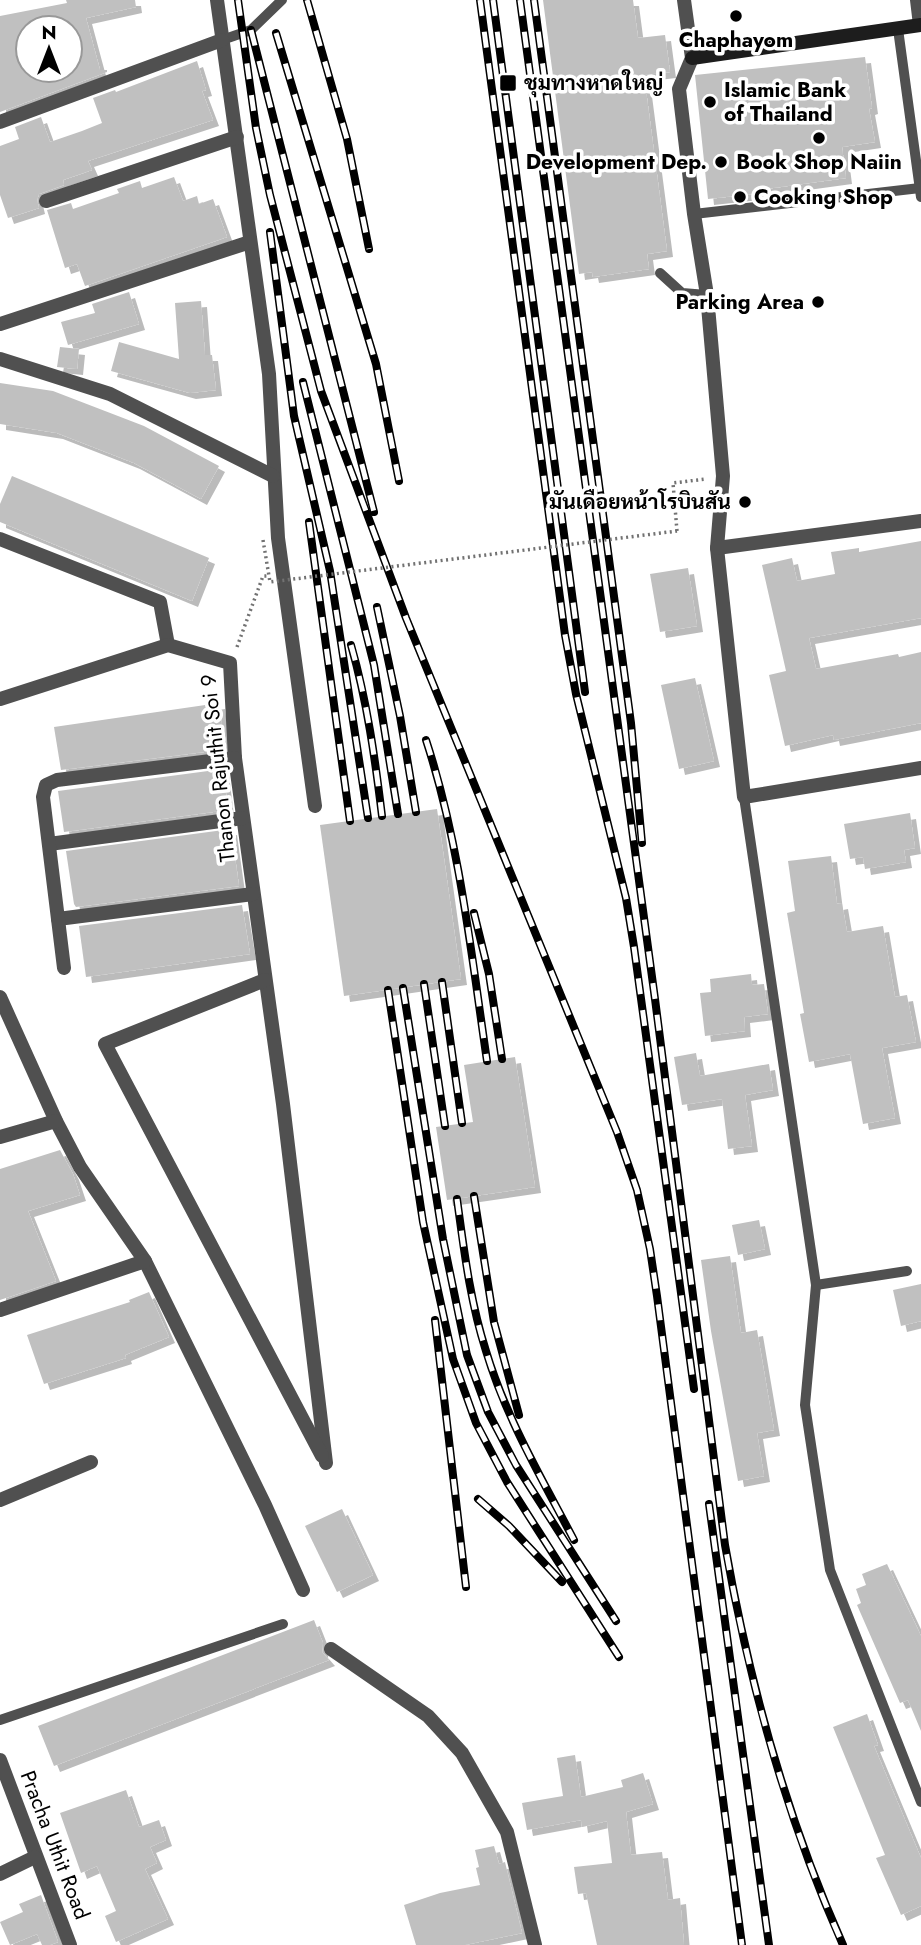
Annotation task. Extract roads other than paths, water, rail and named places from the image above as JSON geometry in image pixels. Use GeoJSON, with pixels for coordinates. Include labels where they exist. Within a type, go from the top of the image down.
{"type":"FeatureCollection","features":[{"type":"Feature","properties":{"kind":"street"},"geometry":{"type":"LineString","coordinates":[[217,0],[269,373],[273,476],[283,573],[315,806]]}},
{"type":"Feature","properties":{"kind":"street"},"geometry":{"type":"LineString","coordinates":[[684,0],[692,58],[679,89],[694,214],[708,295],[723,476],[717,548],[744,797],[921,768]]}},
{"type":"Feature","properties":{"kind":"street"},"geometry":{"type":"LineString","coordinates":[[692,58],[921,25],[917,0]]}},
{"type":"Feature","properties":{"kind":"street"},"geometry":{"type":"LineString","coordinates":[[0,122],[222,40]]}},
{"type":"Feature","properties":{"kind":"street"},"geometry":{"type":"LineString","coordinates":[[46,201],[237,137]]}},
{"type":"Feature","properties":{"kind":"street"},"geometry":{"type":"LineString","coordinates":[[0,324],[250,243]]}},
{"type":"Feature","properties":{"kind":"street"},"geometry":{"type":"LineString","coordinates":[[0,359],[110,394],[273,476]]}},
{"type":"Feature","properties":{"kind":"street"},"geometry":{"type":"LineString","coordinates":[[717,548],[921,521]]}},
{"type":"Feature","properties":{"kind":"street"},"geometry":{"type":"LineString","coordinates":[[0,539],[160,602],[168,645],[0,699]]}},
{"type":"Feature","properties":{"kind":"street","name":"Thanon Rajuthit Soi 9"},"geometry":{"type":"LineString","coordinates":[[168,645],[230,663],[234,758],[243,818],[286,1132],[326,1463],[105,1044],[265,980]]}},
{"type":"Feature","properties":{"kind":"street"},"geometry":{"type":"LineString","coordinates":[[64,968],[43,797],[46,785],[51,782],[234,758]]}},
{"type":"Feature","properties":{"kind":"street"},"geometry":{"type":"LineString","coordinates":[[48,844],[243,818]]}},
{"type":"Feature","properties":{"kind":"street"},"geometry":{"type":"LineString","coordinates":[[58,919],[253,894]]}},
{"type":"Feature","properties":{"kind":"street"},"geometry":{"type":"LineString","coordinates":[[0,998],[80,1167],[145,1261],[265,1505],[303,1590]]}},
{"type":"Feature","properties":{"kind":"street"},"geometry":{"type":"LineString","coordinates":[[0,1138],[56,1121]]}},
{"type":"Feature","properties":{"kind":"street"},"geometry":{"type":"LineString","coordinates":[[0,1310],[145,1261]]}},
{"type":"Feature","properties":{"kind":"street"},"geometry":{"type":"LineString","coordinates":[[0,1500],[91,1462]]}},
{"type":"Feature","properties":{"kind":"street"},"geometry":{"type":"LineString","coordinates":[[331,1650],[428,1716],[462,1753],[508,1832],[535,1945]]}},
{"type":"Feature","properties":{"kind":"street","name":"Pracha Uthit Road"},"geometry":{"type":"LineString","coordinates":[[0,1760],[70,1945]]}},
{"type":"Feature","properties":{"kind":"street"},"geometry":{"type":"LineString","coordinates":[[0,1874],[35,1857]]}},
{"type":"Feature","properties":{"kind":"lane"},"geometry":{"type":"LineString","coordinates":[[222,40],[251,30],[282,0]]}},
{"type":"Feature","properties":{"kind":"lane"},"geometry":{"type":"LineString","coordinates":[[694,214],[920,193],[898,29]]}},
{"type":"Feature","properties":{"kind":"lane"},"geometry":{"type":"LineString","coordinates":[[660,273],[682,293],[708,295]]}},
{"type":"Feature","properties":{"kind":"lane"},"geometry":{"type":"LineString","coordinates":[[744,797],[816,1285],[806,1405],[830,1570],[921,1802]]}},
{"type":"Feature","properties":{"kind":"lane"},"geometry":{"type":"LineString","coordinates":[[816,1285],[907,1271]]}},
{"type":"Feature","properties":{"kind":"lane"},"geometry":{"type":"LineString","coordinates":[[0,1720],[282,1624]]}},
{"type":"Feature","properties":{"kind":"railway"},"geometry":{"type":"LineString","coordinates":[[238,0],[256,128],[270,195],[321,391],[406,618],[617,1132],[637,1190],[657,1296],[742,1945]]}},
{"type":"Feature","properties":{"kind":"railway"},"geometry":{"type":"LineString","coordinates":[[307,0],[347,139],[369,249]]}},
{"type":"Feature","properties":{"kind":"railway"},"geometry":{"type":"LineString","coordinates":[[480,0],[565,635],[576,694],[626,898],[694,1389]]}},
{"type":"Feature","properties":{"kind":"railway"},"geometry":{"type":"LineString","coordinates":[[493,0],[585,692]]}},
{"type":"Feature","properties":{"kind":"railway"},"geometry":{"type":"LineString","coordinates":[[520,0],[655,999],[725,1545],[746,1647],[772,1748],[804,1848],[843,1945]]}},
{"type":"Feature","properties":{"kind":"railway"},"geometry":{"type":"LineString","coordinates":[[534,0],[631,723],[642,843]]}},
{"type":"Feature","properties":{"kind":"railway"},"geometry":{"type":"LineString","coordinates":[[251,30],[374,512]]}},
{"type":"Feature","properties":{"kind":"railway"},"geometry":{"type":"LineString","coordinates":[[276,33],[376,364],[399,481]]}},
{"type":"Feature","properties":{"kind":"railway"},"geometry":{"type":"LineString","coordinates":[[270,232],[294,416],[330,571],[368,818]]}},
{"type":"Feature","properties":{"kind":"railway"},"geometry":{"type":"LineString","coordinates":[[303,382],[374,665],[398,814]]}},
{"type":"Feature","properties":{"kind":"railway"},"geometry":{"type":"LineString","coordinates":[[309,522],[350,821]]}},
{"type":"Feature","properties":{"kind":"railway"},"geometry":{"type":"LineString","coordinates":[[377,607],[400,716],[416,812]]}},
{"type":"Feature","properties":{"kind":"railway"},"geometry":{"type":"LineString","coordinates":[[351,645],[370,730],[382,816]]}},
{"type":"Feature","properties":{"kind":"railway"},"geometry":{"type":"LineString","coordinates":[[426,740],[438,779],[456,859],[487,1061]]}},
{"type":"Feature","properties":{"kind":"railway"},"geometry":{"type":"LineString","coordinates":[[474,913],[489,974],[502,1059]]}},
{"type":"Feature","properties":{"kind":"railway"},"geometry":{"type":"LineString","coordinates":[[442,982],[462,1123]]}},
{"type":"Feature","properties":{"kind":"railway"},"geometry":{"type":"LineString","coordinates":[[424,984],[445,1126]]}},
{"type":"Feature","properties":{"kind":"railway"},"geometry":{"type":"LineString","coordinates":[[403,988],[443,1239],[467,1355],[488,1412],[516,1465],[616,1621]]}},
{"type":"Feature","properties":{"kind":"railway"},"geometry":{"type":"LineString","coordinates":[[388,990],[423,1222],[453,1359],[476,1423],[507,1482],[619,1657]]}},
{"type":"Feature","properties":{"kind":"railway"},"geometry":{"type":"LineString","coordinates":[[474,1196],[494,1322],[519,1415]]}},
{"type":"Feature","properties":{"kind":"railway"},"geometry":{"type":"LineString","coordinates":[[457,1199],[472,1294],[480,1332],[494,1376],[526,1448],[574,1540]]}},
{"type":"Feature","properties":{"kind":"railway"},"geometry":{"type":"LineString","coordinates":[[435,1320],[466,1587]]}},
{"type":"Feature","properties":{"kind":"railway"},"geometry":{"type":"LineString","coordinates":[[478,1499],[509,1526],[562,1582]]}},
{"type":"Feature","properties":{"kind":"railway"},"geometry":{"type":"LineString","coordinates":[[709,1504],[769,1945]]}},
{"type":"Feature","properties":{"kind":"place","name":"Chaphayom"},"geometry":{"type":"Point","coordinates":[736,16]}},
{"type":"Feature","properties":{"kind":"place","name":"ชุมทางหาดใหญ่"},"geometry":{"type":"Point","coordinates":[508,83]}},
{"type":"Feature","properties":{"kind":"place","name":"Islamic Bank of Thailand"},"geometry":{"type":"Point","coordinates":[710,102]}},
{"type":"Feature","properties":{"kind":"place","name":"Book Shop Naiin"},"geometry":{"type":"Point","coordinates":[819,138]}},
{"type":"Feature","properties":{"kind":"place","name":"Development Dep."},"geometry":{"type":"Point","coordinates":[721,162]}},
{"type":"Feature","properties":{"kind":"place","name":"Cooking Shop"},"geometry":{"type":"Point","coordinates":[740,197]}},
{"type":"Feature","properties":{"kind":"place","name":"Parking Area"},"geometry":{"type":"Point","coordinates":[818,302]}},
{"type":"Feature","properties":{"kind":"place","name":"มันเดือยหน้าโรบินสัน"},"geometry":{"type":"Point","coordinates":[745,502]}}]}
